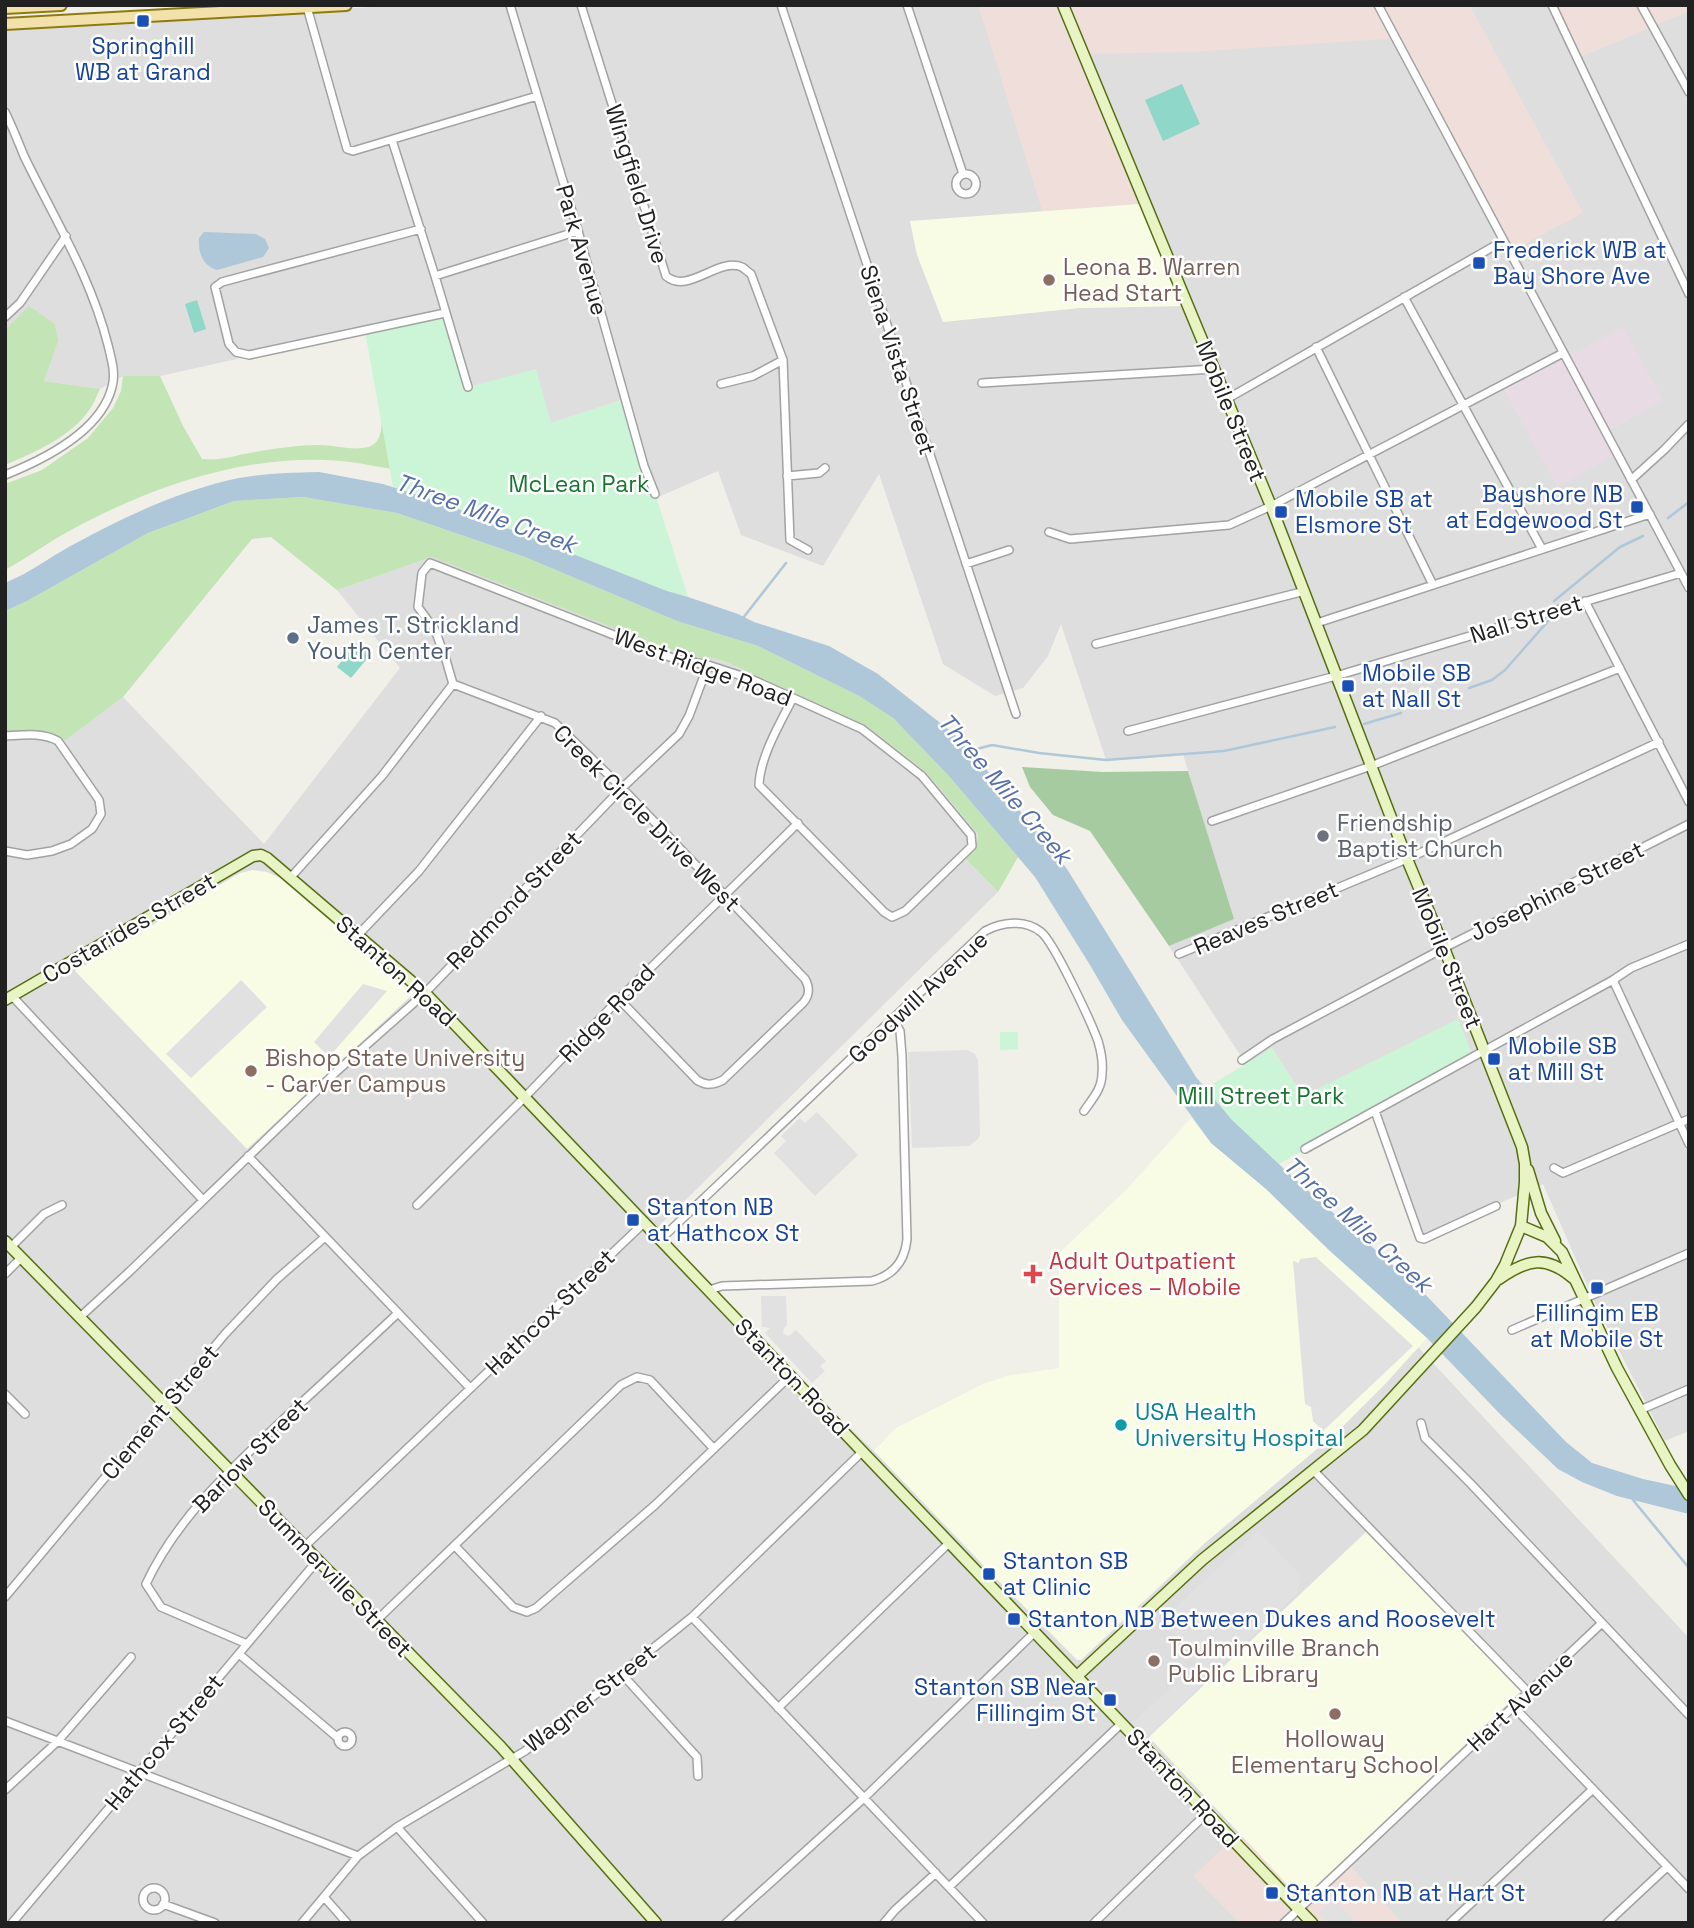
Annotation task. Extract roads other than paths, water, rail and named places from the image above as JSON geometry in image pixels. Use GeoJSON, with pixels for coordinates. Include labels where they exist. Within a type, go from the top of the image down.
{"type":"FeatureCollection","features":[{"type":"Feature","properties":{"kind":"main road"},"geometry":{"type":"LineString","coordinates":[[5,8],[61,5]]}},
{"type":"Feature","properties":{"kind":"main road"},"geometry":{"type":"LineString","coordinates":[[5,24],[346,5]]}},
{"type":"Feature","properties":{"kind":"street"},"geometry":{"type":"LineString","coordinates":[[122,5],[123,17]]}},
{"type":"Feature","properties":{"kind":"street","name":"Park Avenue"},"geometry":{"type":"LineString","coordinates":[[510,5],[578,231],[643,466],[655,494]]}},
{"type":"Feature","properties":{"kind":"street","name":"Wingfield Drive"},"geometry":{"type":"LineString","coordinates":[[582,5],[666,276],[672,282],[685,281],[723,268],[739,266],[751,274],[783,360],[790,540],[808,550]]}},
{"type":"Feature","properties":{"kind":"street","name":"Siena Vista Street"},"geometry":{"type":"LineString","coordinates":[[781,5],[1016,714]]}},
{"type":"Feature","properties":{"kind":"street"},"geometry":{"type":"LineString","coordinates":[[907,5],[963,174]]}},
{"type":"Feature","properties":{"kind":"street","name":"Mobile Street"},"geometry":{"type":"LineString","coordinates":[[1063,5],[1271,506],[1521,1147],[1525,1164],[1521,1226],[1496,1281]]}},
{"type":"Feature","properties":{"kind":"street"},"geometry":{"type":"LineString","coordinates":[[1378,5],[1689,588]]}},
{"type":"Feature","properties":{"kind":"street"},"geometry":{"type":"LineString","coordinates":[[1552,5],[1689,294]]}},
{"type":"Feature","properties":{"kind":"street"},"geometry":{"type":"LineString","coordinates":[[1641,5],[1689,92]]}},
{"type":"Feature","properties":{"kind":"street"},"geometry":{"type":"LineString","coordinates":[[306,6],[347,149],[352,151],[537,96]]}},
{"type":"Feature","properties":{"kind":"street"},"geometry":{"type":"LineString","coordinates":[[5,112],[79,264],[99,313],[113,363],[113,385],[101,412],[60,448],[5,475]]}},
{"type":"Feature","properties":{"kind":"street"},"geometry":{"type":"LineString","coordinates":[[392,140],[468,387]]}},
{"type":"Feature","properties":{"kind":"street"},"geometry":{"type":"LineString","coordinates":[[421,229],[222,282],[215,287],[229,344],[236,352],[249,355],[445,313]]}},
{"type":"Feature","properties":{"kind":"street"},"geometry":{"type":"LineString","coordinates":[[435,276],[578,231]]}},
{"type":"Feature","properties":{"kind":"street"},"geometry":{"type":"LineString","coordinates":[[5,317],[20,303],[66,236]]}},
{"type":"Feature","properties":{"kind":"street"},"geometry":{"type":"LineString","coordinates":[[1227,399],[1503,241]]}},
{"type":"Feature","properties":{"kind":"street"},"geometry":{"type":"LineString","coordinates":[[1404,297],[1542,549]]}},
{"type":"Feature","properties":{"kind":"street"},"geometry":{"type":"LineString","coordinates":[[1316,347],[1433,585]]}},
{"type":"Feature","properties":{"kind":"street"},"geometry":{"type":"LineString","coordinates":[[1049,532],[1070,539],[1229,525],[1271,506],[1563,353]]}},
{"type":"Feature","properties":{"kind":"street"},"geometry":{"type":"LineString","coordinates":[[721,384],[753,376],[783,360]]}},
{"type":"Feature","properties":{"kind":"street"},"geometry":{"type":"LineString","coordinates":[[982,383],[1214,369]]}},
{"type":"Feature","properties":{"kind":"street"},"geometry":{"type":"LineString","coordinates":[[1631,480],[1689,424]]}},
{"type":"Feature","properties":{"kind":"street"},"geometry":{"type":"LineString","coordinates":[[787,476],[819,473],[825,468]]}},
{"type":"Feature","properties":{"kind":"street"},"geometry":{"type":"LineString","coordinates":[[1317,623],[1650,514]]}},
{"type":"Feature","properties":{"kind":"street"},"geometry":{"type":"LineString","coordinates":[[966,564],[1009,550]]}},
{"type":"Feature","properties":{"kind":"street","name":"West Ridge Road"},"geometry":{"type":"LineString","coordinates":[[453,684],[435,630],[418,607],[422,573],[430,563],[675,659],[708,665],[751,679],[862,729],[922,776],[971,835],[972,846],[905,911],[892,917],[884,912],[798,823]]}},
{"type":"Feature","properties":{"kind":"street","name":"Nall Street"},"geometry":{"type":"LineString","coordinates":[[1128,731],[1336,676],[1681,573]]}},
{"type":"Feature","properties":{"kind":"street"},"geometry":{"type":"LineString","coordinates":[[1096,643],[1305,591]]}},
{"type":"Feature","properties":{"kind":"street"},"geometry":{"type":"LineString","coordinates":[[1585,601],[1689,802]]}},
{"type":"Feature","properties":{"kind":"street","name":"Redmond Street"},"geometry":{"type":"LineString","coordinates":[[79,1318],[336,1072],[425,993],[622,788],[679,734],[689,716],[708,665]]}},
{"type":"Feature","properties":{"kind":"street"},"geometry":{"type":"LineString","coordinates":[[1212,821],[1371,766],[1620,668]]}},
{"type":"Feature","properties":{"kind":"street"},"geometry":{"type":"LineString","coordinates":[[291,877],[382,776],[453,684]]}},
{"type":"Feature","properties":{"kind":"street","name":"Creek Circle Drive West"},"geometry":{"type":"LineString","coordinates":[[453,684],[555,723],[622,788],[805,978],[809,986],[809,993],[803,1003],[723,1080],[710,1084],[697,1080],[619,999]]}},
{"type":"Feature","properties":{"kind":"street"},"geometry":{"type":"LineString","coordinates":[[793,698],[760,771],[759,785],[798,823]]}},
{"type":"Feature","properties":{"kind":"street"},"geometry":{"type":"LineString","coordinates":[[358,935],[419,871],[541,716]]}},
{"type":"Feature","properties":{"kind":"street"},"geometry":{"type":"LineString","coordinates":[[5,736],[49,736],[58,741],[99,800],[100,814],[92,830],[71,844],[52,851],[27,855],[5,851]]}},
{"type":"Feature","properties":{"kind":"street","name":"Reaves Street"},"geometry":{"type":"LineString","coordinates":[[1179,954],[1407,859],[1659,743]]}},
{"type":"Feature","properties":{"kind":"street","name":"Ridge Road"},"geometry":{"type":"LineString","coordinates":[[417,1205],[619,999],[798,823]]}},
{"type":"Feature","properties":{"kind":"street","name":"Josephine Street"},"geometry":{"type":"LineString","coordinates":[[1242,1060],[1273,1039],[1444,948],[1689,824]]}},
{"type":"Feature","properties":{"kind":"street","name":"Stanton Road"},"geometry":{"type":"LineString","coordinates":[[253,856],[261,855],[267,858],[291,877],[425,993],[1312,1923]]}},
{"type":"Feature","properties":{"kind":"street","name":"Costarides Street"},"geometry":{"type":"LineString","coordinates":[[8,998],[253,856]]}},
{"type":"Feature","properties":{"kind":"street","name":"Goodwill Avenue"},"geometry":{"type":"LineString","coordinates":[[661,1239],[985,931],[998,925],[1020,923],[1044,934],[1098,1043],[1102,1058],[1102,1075],[1099,1089],[1084,1111]]}},
{"type":"Feature","properties":{"kind":"street"},"geometry":{"type":"LineString","coordinates":[[1305,1149],[1631,968],[1689,944]]}},
{"type":"Feature","properties":{"kind":"street"},"geometry":{"type":"LineString","coordinates":[[1613,980],[1689,1144]]}},
{"type":"Feature","properties":{"kind":"street"},"geometry":{"type":"LineString","coordinates":[[8,998],[203,1200]]}},
{"type":"Feature","properties":{"kind":"street"},"geometry":{"type":"LineString","coordinates":[[709,1290],[722,1286],[872,1281],[882,1278],[899,1265],[907,1239],[902,1056],[900,1031],[893,1019]]}},
{"type":"Feature","properties":{"kind":"street"},"geometry":{"type":"LineString","coordinates":[[1375,1111],[1420,1238],[1424,1239],[1496,1206]]}},
{"type":"Feature","properties":{"kind":"street"},"geometry":{"type":"LineString","coordinates":[[1553,1168],[1563,1173],[1689,1119]]}},
{"type":"Feature","properties":{"kind":"street"},"geometry":{"type":"LineString","coordinates":[[248,1156],[470,1388]]}},
{"type":"Feature","properties":{"kind":"street"},"geometry":{"type":"LineString","coordinates":[[1525,1164],[1541,1213],[1556,1245],[1568,1262],[1617,1368],[1689,1495]]}},
{"type":"Feature","properties":{"kind":"street"},"geometry":{"type":"LineString","coordinates":[[8,1244],[44,1214],[62,1205]]}},
{"type":"Feature","properties":{"kind":"street","name":"Hathcox Street"},"geometry":{"type":"LineString","coordinates":[[303,1547],[645,1222]]}},
{"type":"Feature","properties":{"kind":"street"},"geometry":{"type":"LineString","coordinates":[[1521,1226],[1536,1231],[1556,1245]]}},
{"type":"Feature","properties":{"kind":"street","name":"Clement Street"},"geometry":{"type":"LineString","coordinates":[[5,1597],[225,1334],[277,1279],[325,1237]]}},
{"type":"Feature","properties":{"kind":"street","name":"Summerville Street"},"geometry":{"type":"LineString","coordinates":[[8,1244],[511,1758],[656,1923]]}},
{"type":"Feature","properties":{"kind":"street"},"geometry":{"type":"LineString","coordinates":[[1513,1330],[1689,1253]]}},
{"type":"Feature","properties":{"kind":"street"},"geometry":{"type":"LineString","coordinates":[[5,1274],[21,1258]]}},
{"type":"Feature","properties":{"kind":"street"},"geometry":{"type":"LineString","coordinates":[[1077,1676],[1202,1560],[1363,1430],[1476,1307],[1496,1281],[1516,1267],[1538,1262],[1551,1264],[1577,1282]]}},
{"type":"Feature","properties":{"kind":"street","name":"Barlow Street"},"geometry":{"type":"LineString","coordinates":[[247,1644],[161,1607],[146,1584],[154,1566],[170,1540],[229,1470],[398,1313]]}},
{"type":"Feature","properties":{"kind":"street"},"geometry":{"type":"LineString","coordinates":[[455,1546],[513,1606],[527,1612],[536,1608],[635,1522],[790,1376]]}},
{"type":"Feature","properties":{"kind":"street"},"geometry":{"type":"LineString","coordinates":[[376,1621],[621,1385],[637,1377],[650,1380],[714,1449]]}},
{"type":"Feature","properties":{"kind":"street"},"geometry":{"type":"LineString","coordinates":[[1640,1410],[1689,1389]]}},
{"type":"Feature","properties":{"kind":"street"},"geometry":{"type":"LineString","coordinates":[[5,1394],[25,1414]]}},
{"type":"Feature","properties":{"kind":"street"},"geometry":{"type":"LineString","coordinates":[[1421,1423],[1424,1438],[1689,1715]]}},
{"type":"Feature","properties":{"kind":"street","name":"Wagner Street"},"geometry":{"type":"LineString","coordinates":[[302,1923],[358,1856],[397,1827],[525,1751],[692,1617],[863,1451]]}},
{"type":"Feature","properties":{"kind":"street"},"geometry":{"type":"LineString","coordinates":[[1314,1471],[1529,1693]]}},
{"type":"Feature","properties":{"kind":"street"},"geometry":{"type":"LineString","coordinates":[[778,1708],[949,1542]]}},
{"type":"Feature","properties":{"kind":"street","name":"Hathcox Street"},"geometry":{"type":"LineString","coordinates":[[12,1923],[317,1562]]}},
{"type":"Feature","properties":{"kind":"street"},"geometry":{"type":"LineString","coordinates":[[692,1617],[983,1923]]}},
{"type":"Feature","properties":{"kind":"street","name":"Hart Avenue"},"geometry":{"type":"LineString","coordinates":[[1284,1923],[1602,1623]]}},
{"type":"Feature","properties":{"kind":"street"},"geometry":{"type":"LineString","coordinates":[[726,1923],[863,1798],[1035,1632]]}},
{"type":"Feature","properties":{"kind":"street"},"geometry":{"type":"LineString","coordinates":[[239,1654],[338,1738]]}},
{"type":"Feature","properties":{"kind":"street"},"geometry":{"type":"LineString","coordinates":[[5,1790],[58,1741],[131,1657]]}},
{"type":"Feature","properties":{"kind":"street"},"geometry":{"type":"LineString","coordinates":[[621,1674],[697,1757],[698,1776]]}},
{"type":"Feature","properties":{"kind":"street"},"geometry":{"type":"LineString","coordinates":[[1514,1707],[1689,1889]]}},
{"type":"Feature","properties":{"kind":"street"},"geometry":{"type":"LineString","coordinates":[[5,1721],[358,1856]]}},
{"type":"Feature","properties":{"kind":"street"},"geometry":{"type":"LineString","coordinates":[[949,1888],[1122,1723]]}},
{"type":"Feature","properties":{"kind":"street"},"geometry":{"type":"LineString","coordinates":[[1450,1923],[1592,1789]]}},
{"type":"Feature","properties":{"kind":"street"},"geometry":{"type":"LineString","coordinates":[[1094,1923],[1207,1813]]}},
{"type":"Feature","properties":{"kind":"street"},"geometry":{"type":"LineString","coordinates":[[397,1827],[483,1923]]}},
{"type":"Feature","properties":{"kind":"street"},"geometry":{"type":"LineString","coordinates":[[1607,1923],[1667,1867]]}},
{"type":"Feature","properties":{"kind":"street"},"geometry":{"type":"LineString","coordinates":[[884,1923],[936,1873]]}},
{"type":"Feature","properties":{"kind":"street"},"geometry":{"type":"LineString","coordinates":[[324,1897],[347,1923]]}},
{"type":"Feature","properties":{"kind":"street"},"geometry":{"type":"LineString","coordinates":[[163,1903],[215,1923]]}},
{"type":"Feature","properties":{"kind":"waterway"},"geometry":{"type":"LineString","coordinates":[[1668,518],[1689,502]]}},
{"type":"Feature","properties":{"kind":"waterway"},"geometry":{"type":"LineString","coordinates":[[1554,601],[1620,547],[1643,536]]}},
{"type":"Feature","properties":{"kind":"waterway"},"geometry":{"type":"LineString","coordinates":[[743,618],[786,563]]}},
{"type":"Feature","properties":{"kind":"waterway"},"geometry":{"type":"LineString","coordinates":[[1469,688],[1492,680],[1505,670],[1550,619]]}},
{"type":"Feature","properties":{"kind":"waterway"},"geometry":{"type":"LineString","coordinates":[[1364,724],[1401,713]]}},
{"type":"Feature","properties":{"kind":"waterway","name":"Three Mile Creek"},"geometry":{"type":"LineString","coordinates":[[969,751],[992,745],[1106,760],[1224,751],[1335,727]]}},
{"type":"Feature","properties":{"kind":"waterway"},"geometry":{"type":"LineString","coordinates":[[1633,1500],[1689,1568]]}},
{"type":"Feature","properties":{"kind":"place","name":"Springhill WB at Grand"},"geometry":{"type":"Point","coordinates":[143,21]}},
{"type":"Feature","properties":{"kind":"place","name":"Frederick WB at Bay Shore Ave"},"geometry":{"type":"Point","coordinates":[1479,263]}},
{"type":"Feature","properties":{"kind":"place","name":"Leona B. Warren Head Start"},"geometry":{"type":"Point","coordinates":[1049,280]}},
{"type":"Feature","properties":{"kind":"place","name":"Bayshore NB at Edgewood St"},"geometry":{"type":"Point","coordinates":[1637,507]}},
{"type":"Feature","properties":{"kind":"place","name":"Mobile SB at Elsmore St"},"geometry":{"type":"Point","coordinates":[1281,512]}},
{"type":"Feature","properties":{"kind":"place","name":"James T. Strickland Youth Center"},"geometry":{"type":"Point","coordinates":[293,638]}},
{"type":"Feature","properties":{"kind":"place","name":"Mobile SB at Nall St"},"geometry":{"type":"Point","coordinates":[1348,686]}},
{"type":"Feature","properties":{"kind":"place","name":"Friendship Baptist Church"},"geometry":{"type":"Point","coordinates":[1323,836]}},
{"type":"Feature","properties":{"kind":"place","name":"Mobile SB at Mill St"},"geometry":{"type":"Point","coordinates":[1494,1059]}},
{"type":"Feature","properties":{"kind":"place","name":"Bishop State University - Carver Campus"},"geometry":{"type":"Point","coordinates":[251,1071]}},
{"type":"Feature","properties":{"kind":"place","name":"Stanton NB at Hathcox St"},"geometry":{"type":"Point","coordinates":[633,1220]}},
{"type":"Feature","properties":{"kind":"place","name":"Adult Outpatient Services – Mobile"},"geometry":{"type":"Point","coordinates":[1033,1274]}},
{"type":"Feature","properties":{"kind":"place","name":"Fillingim EB at Mobile St"},"geometry":{"type":"Point","coordinates":[1597,1288]}},
{"type":"Feature","properties":{"kind":"place","name":"USA Health University Hospital"},"geometry":{"type":"Point","coordinates":[1121,1425]}},
{"type":"Feature","properties":{"kind":"place","name":"Stanton SB at Clinic"},"geometry":{"type":"Point","coordinates":[989,1574]}},
{"type":"Feature","properties":{"kind":"place","name":"Stanton NB Between Dukes and Roosevelt"},"geometry":{"type":"Point","coordinates":[1014,1619]}},
{"type":"Feature","properties":{"kind":"place","name":"Toulminville Branch Public Library"},"geometry":{"type":"Point","coordinates":[1154,1661]}},
{"type":"Feature","properties":{"kind":"place","name":"Stanton SB Near Fillingim St"},"geometry":{"type":"Point","coordinates":[1110,1700]}},
{"type":"Feature","properties":{"kind":"place","name":"Holloway Elementary School"},"geometry":{"type":"Point","coordinates":[1335,1714]}},
{"type":"Feature","properties":{"kind":"place","name":"Stanton NB at Hart St"},"geometry":{"type":"Point","coordinates":[1272,1893]}},
{"type":"Feature","properties":{"kind":"park label","name":"McLean Park"},"geometry":{"type":"Point","coordinates":[579,484]}},
{"type":"Feature","properties":{"kind":"park label","name":"Mill Street Park"},"geometry":{"type":"Point","coordinates":[1261,1096]}}]}
